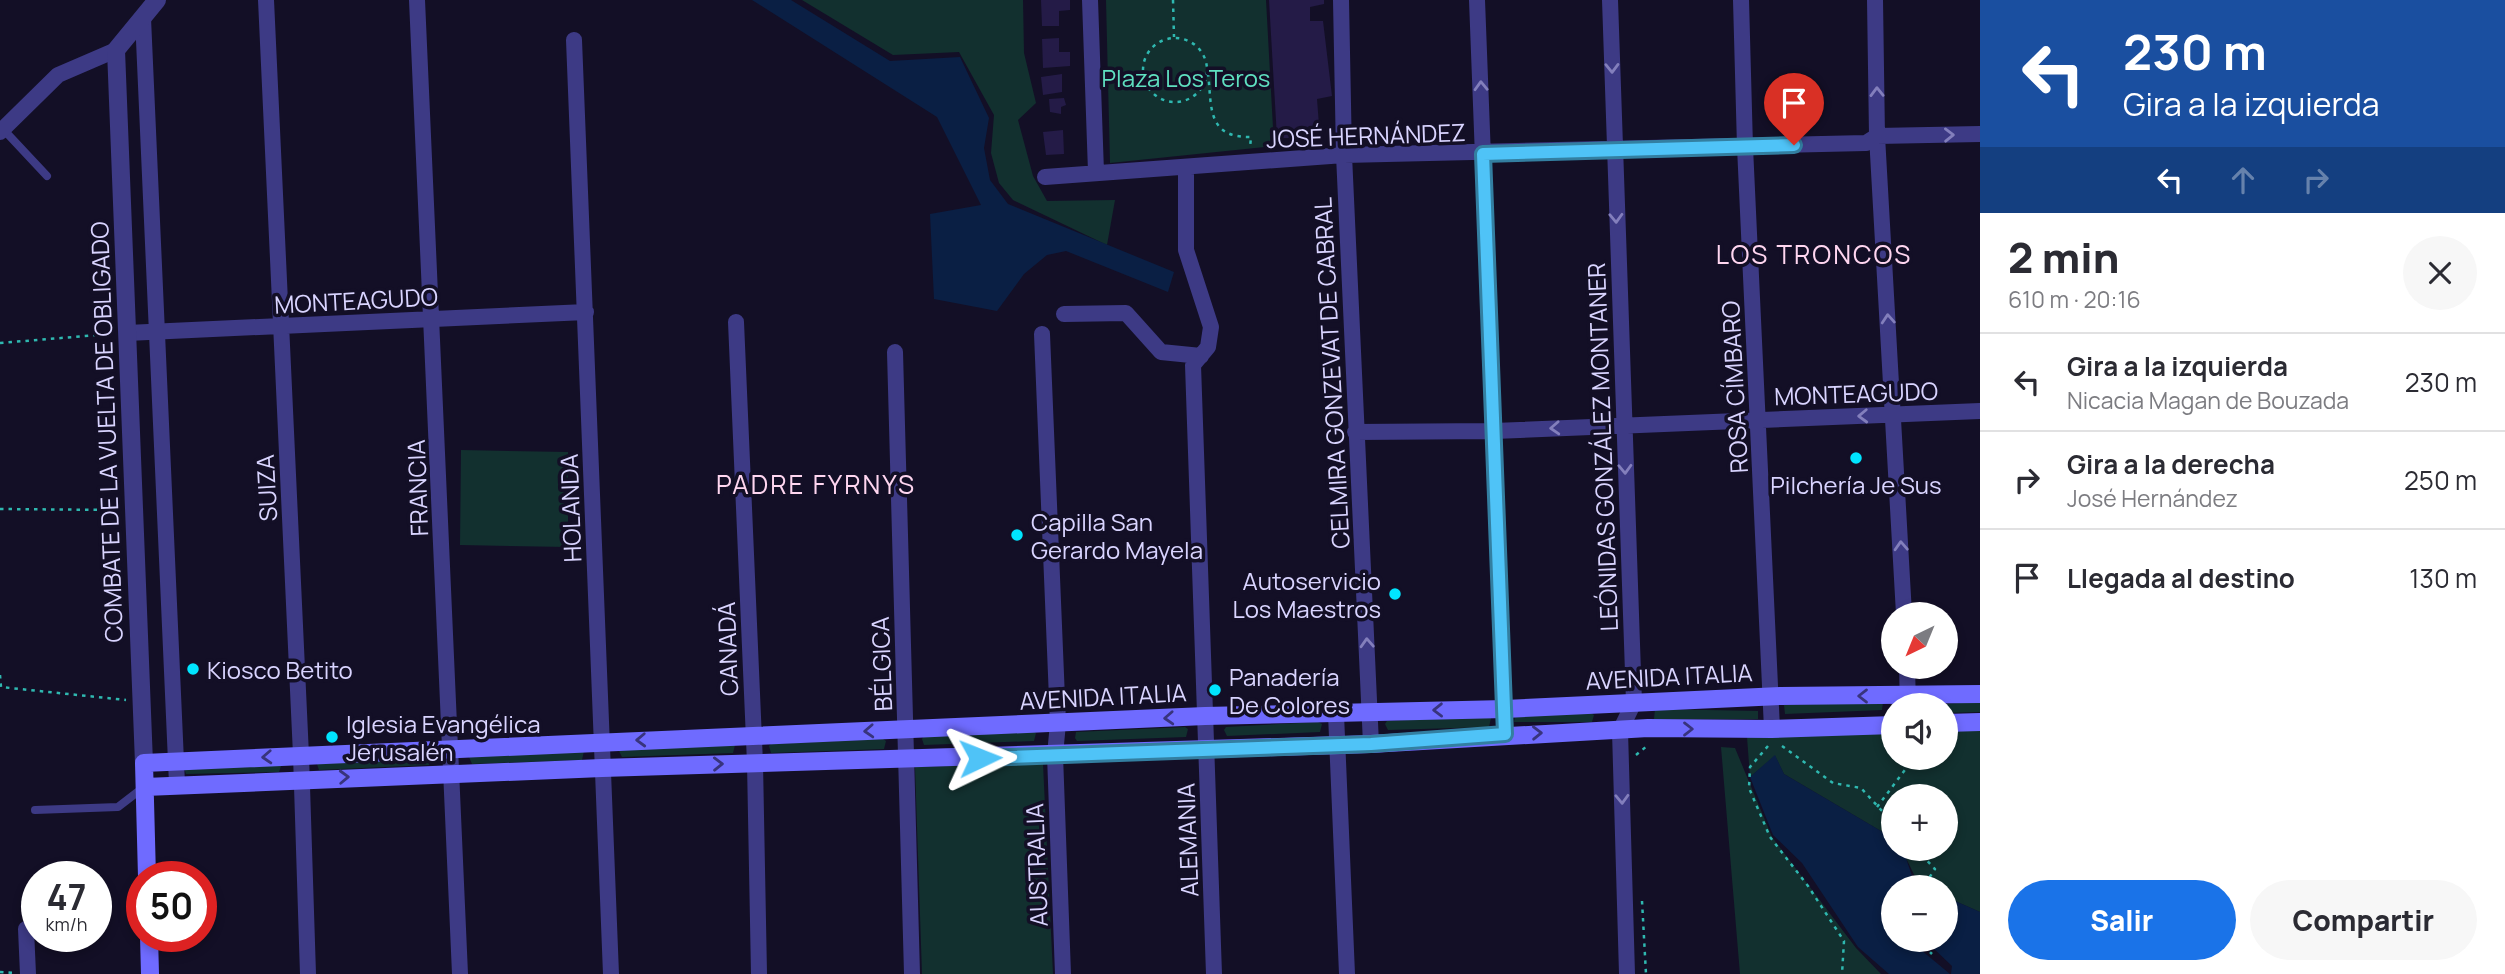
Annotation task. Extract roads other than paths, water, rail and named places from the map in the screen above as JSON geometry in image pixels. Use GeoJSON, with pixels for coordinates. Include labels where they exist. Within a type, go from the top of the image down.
{"type":"FeatureCollection","features":[{"type":"Feature","properties":{"kind":"main road","name":"AVENIDA ITALIA"},"geometry":{"type":"LineString","coordinates":[[1958,696],[1980,694]]}},
{"type":"Feature","properties":{"kind":"main road","name":"AVENIDA ITALIA"},"geometry":{"type":"LineString","coordinates":[[144,763],[1205,716],[1505,709],[1772,696],[1881,700]]}},
{"type":"Feature","properties":{"kind":"main road"},"geometry":{"type":"LineString","coordinates":[[1958,723],[1980,722]]}},
{"type":"Feature","properties":{"kind":"main road"},"geometry":{"type":"LineString","coordinates":[[145,787],[453,773],[1371,744],[1505,734],[1620,731],[1776,737],[1881,726]]}},
{"type":"Feature","properties":{"kind":"main road","name":"COMBATE DE LA VUELTA DE OBLIGADO"},"geometry":{"type":"LineString","coordinates":[[144,763],[147,861]]}},
{"type":"Feature","properties":{"kind":"main road"},"geometry":{"type":"LineString","coordinates":[[149,952],[150,974]]}},
{"type":"Feature","properties":{"kind":"street"},"geometry":{"type":"LineString","coordinates":[[2,131],[58,75],[117,50],[157,0]]}},
{"type":"Feature","properties":{"kind":"street","name":"SUIZA"},"geometry":{"type":"LineString","coordinates":[[266,0],[302,755],[308,974]]}},
{"type":"Feature","properties":{"kind":"street","name":"FRANCIA"},"geometry":{"type":"LineString","coordinates":[[417,0],[460,974]]}},
{"type":"Feature","properties":{"kind":"street"},"geometry":{"type":"LineString","coordinates":[[1090,0],[1096,172]]}},
{"type":"Feature","properties":{"kind":"street","name":"CELMIRA GONZEVAT DE CABRAL"},"geometry":{"type":"LineString","coordinates":[[1341,0],[1355,432],[1371,744]]}},
{"type":"Feature","properties":{"kind":"street"},"geometry":{"type":"LineString","coordinates":[[1477,0],[1505,734]]}},
{"type":"Feature","properties":{"kind":"street","name":"LEÓNIDAS GONZÁLEZ MONTANER"},"geometry":{"type":"LineString","coordinates":[[1610,0],[1634,702],[1620,731],[1627,974]]}},
{"type":"Feature","properties":{"kind":"street","name":"ROSA CÍMBARO"},"geometry":{"type":"LineString","coordinates":[[1741,0],[1745,147],[1776,737]]}},
{"type":"Feature","properties":{"kind":"street"},"geometry":{"type":"LineString","coordinates":[[1875,0],[1877,136],[1903,602]]}},
{"type":"Feature","properties":{"kind":"street"},"geometry":{"type":"LineString","coordinates":[[143,18],[177,784]]}},
{"type":"Feature","properties":{"kind":"street","name":"HOLANDA"},"geometry":{"type":"LineString","coordinates":[[574,40],[611,974]]}},
{"type":"Feature","properties":{"kind":"street","name":"COMBATE DE LA VUELTA DE OBLIGADO"},"geometry":{"type":"LineString","coordinates":[[117,50],[144,763]]}},
{"type":"Feature","properties":{"kind":"street","name":"JOSÉ HERNÁNDEZ"},"geometry":{"type":"LineString","coordinates":[[1045,177],[1344,155],[1745,147],[1866,143],[1877,136],[1980,134]]}},
{"type":"Feature","properties":{"kind":"street","name":"ALEMANIA"},"geometry":{"type":"LineString","coordinates":[[1186,168],[1186,250],[1211,327],[1208,347],[1193,365],[1214,974]]}},
{"type":"Feature","properties":{"kind":"street","name":"MONTEAGUDO"},"geometry":{"type":"LineString","coordinates":[[127,333],[586,312]]}},
{"type":"Feature","properties":{"kind":"street"},"geometry":{"type":"LineString","coordinates":[[1064,314],[1126,313],[1161,352],[1201,356]]}},
{"type":"Feature","properties":{"kind":"street","name":"CANADÁ"},"geometry":{"type":"LineString","coordinates":[[736,322],[755,763],[759,974]]}},
{"type":"Feature","properties":{"kind":"street","name":"AUSTRALIA"},"geometry":{"type":"LineString","coordinates":[[1042,334],[1058,723],[1055,755],[1063,974]]}},
{"type":"Feature","properties":{"kind":"street","name":"BÉLGICA"},"geometry":{"type":"LineString","coordinates":[[895,352],[912,974]]}},
{"type":"Feature","properties":{"kind":"street","name":"MONTEAGUDO"},"geometry":{"type":"LineString","coordinates":[[1355,432],[1493,431],[1980,411]]}},
{"type":"Feature","properties":{"kind":"street"},"geometry":{"type":"LineString","coordinates":[[1336,714],[1347,974]]}},
{"type":"Feature","properties":{"kind":"street"},"geometry":{"type":"LineString","coordinates":[[27,952],[28,974]]}},
{"type":"Feature","properties":{"kind":"lane"},"geometry":{"type":"LineString","coordinates":[[2,131],[47,176]]}},
{"type":"Feature","properties":{"kind":"lane"},"geometry":{"type":"LineString","coordinates":[[35,810],[118,807],[145,787]]}},
{"type":"Feature","properties":{"kind":"water"},"geometry":{"type":"Polygon","coordinates":[[[752,0],[791,0],[890,61],[960,57],[989,118],[984,148],[990,180],[1008,204],[1174,272],[1168,292],[1066,251],[1047,255],[1024,274],[997,311],[934,299],[930,214],[981,205],[937,117],[752,0]]]}},
{"type":"Feature","properties":{"kind":"water"},"geometry":{"type":"Polygon","coordinates":[[[1775,755],[1784,774],[1881,831],[1881,861],[1907,861],[1912,875],[1881,875],[1881,952],[1923,952],[1950,974],[1889,974],[1858,947],[1802,863],[1773,835],[1750,777],[1775,755]]]}},
{"type":"Feature","properties":{"kind":"water"},"geometry":{"type":"Polygon","coordinates":[[[1958,902],[1980,912],[1980,974],[1951,974],[1952,966],[1937,952],[1958,952],[1958,902]]]}},
{"type":"Feature","properties":{"kind":"place","name":"Pilchería Je Sus"},"geometry":{"type":"Point","coordinates":[1856,458]}},
{"type":"Feature","properties":{"kind":"place","name":"Capilla San Gerardo Mayela"},"geometry":{"type":"Point","coordinates":[1017,535]}},
{"type":"Feature","properties":{"kind":"place","name":"Autoservicio Los Maestros"},"geometry":{"type":"Point","coordinates":[1395,594]}},
{"type":"Feature","properties":{"kind":"place","name":"Kiosco Betito"},"geometry":{"type":"Point","coordinates":[193,669]}},
{"type":"Feature","properties":{"kind":"place","name":"Panadería De Colores"},"geometry":{"type":"Point","coordinates":[1215,690]}},
{"type":"Feature","properties":{"kind":"place","name":"Iglesia Evangélica Jerusalén"},"geometry":{"type":"Point","coordinates":[332,737]}},
{"type":"Feature","properties":{"kind":"district","name":"LOS TRONCOS"},"geometry":{"type":"Point","coordinates":[1814,254]}},
{"type":"Feature","properties":{"kind":"district","name":"PADRE FYRNYS"},"geometry":{"type":"Point","coordinates":[816,484]}},
{"type":"Feature","properties":{"kind":"park label","name":"Plaza Los Teros"},"geometry":{"type":"Point","coordinates":[1186,77]}}]}
